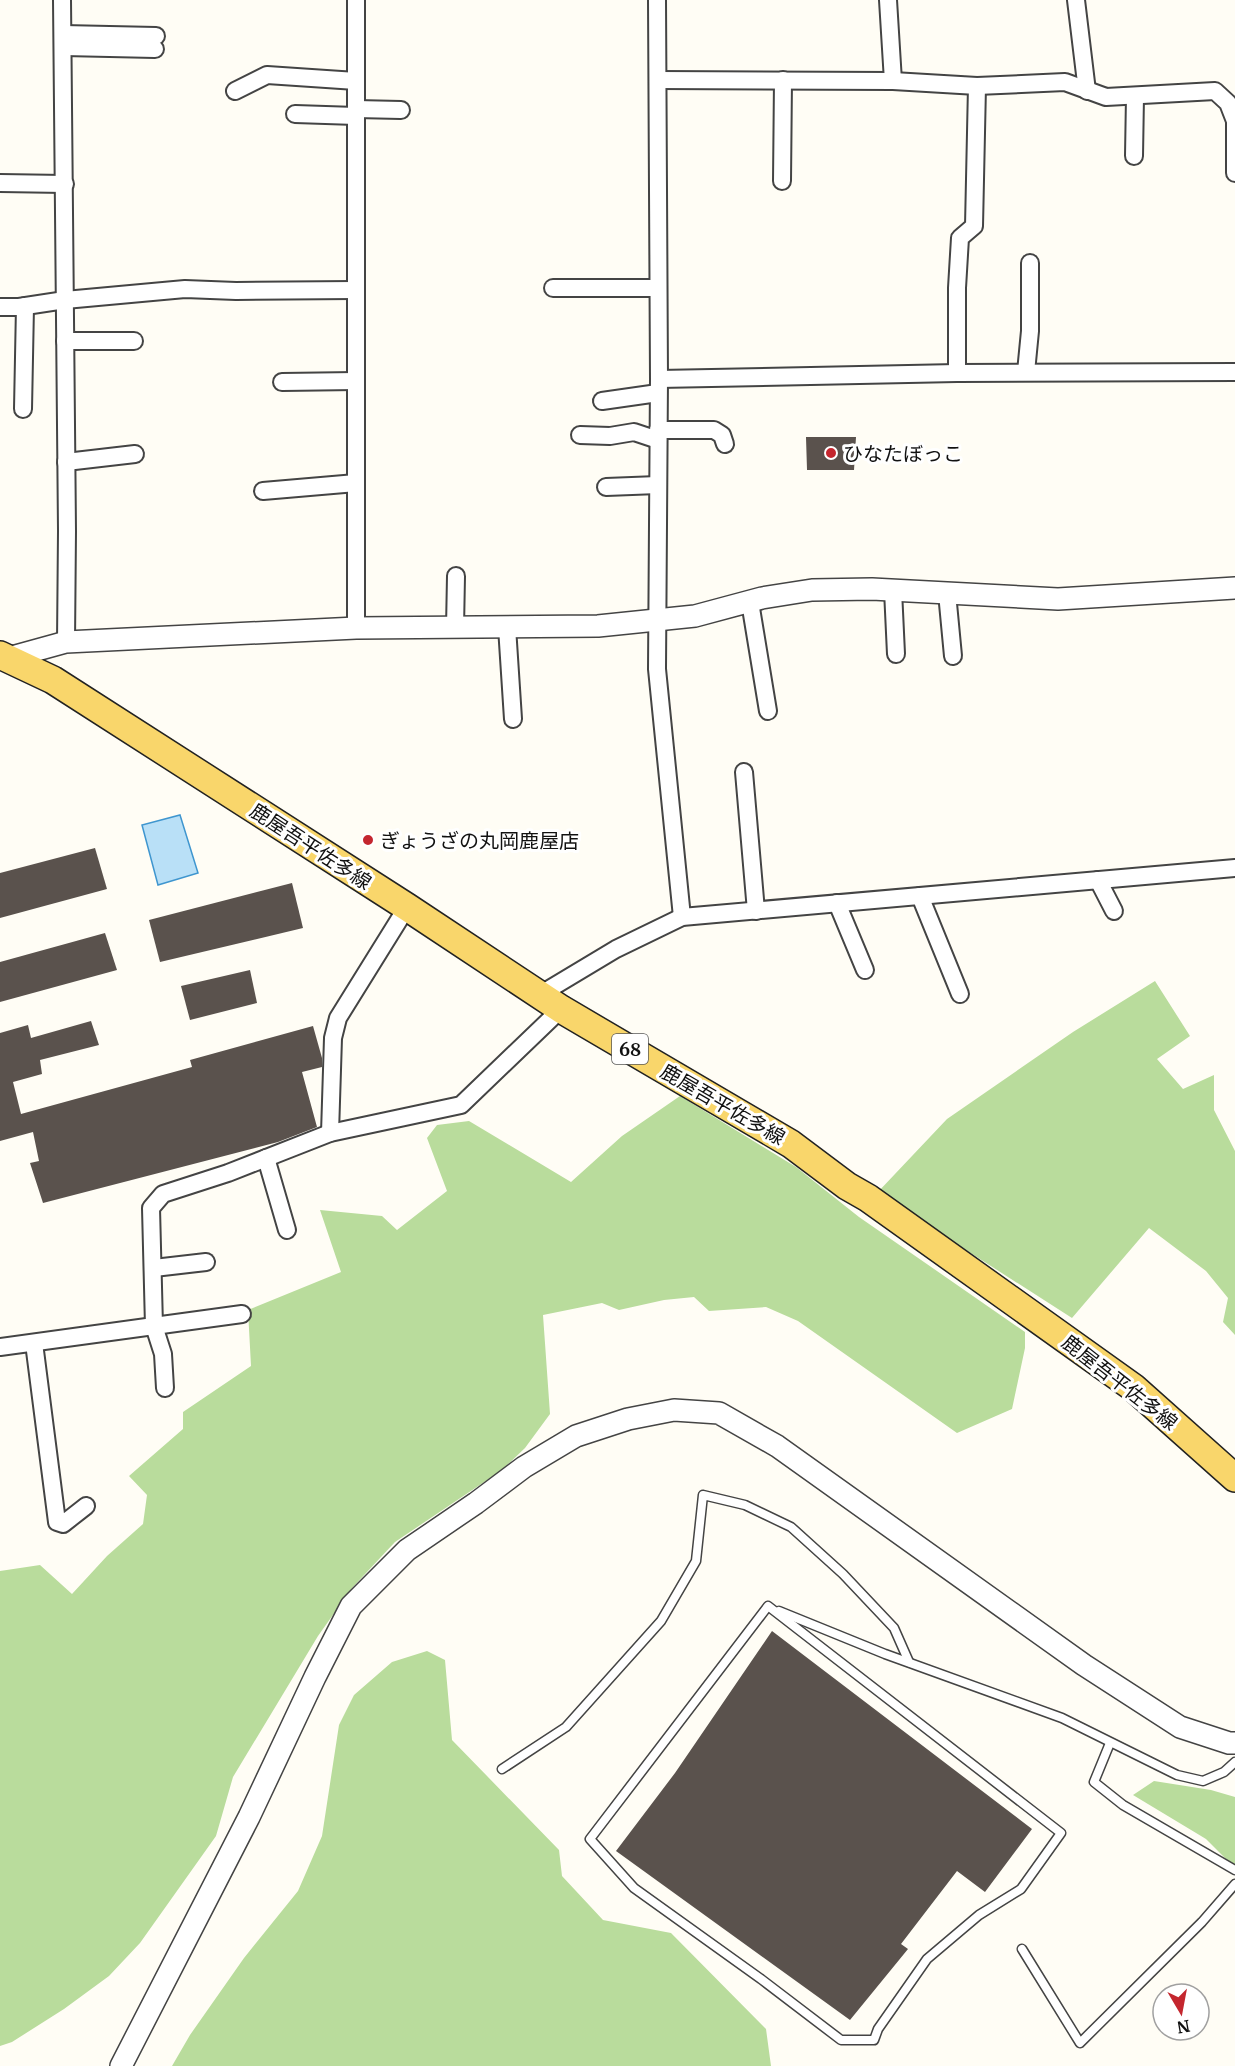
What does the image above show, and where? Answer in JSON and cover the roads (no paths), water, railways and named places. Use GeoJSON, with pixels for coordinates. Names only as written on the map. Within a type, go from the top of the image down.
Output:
{"type":"FeatureCollection","features":[{"type":"Feature","properties":{"kind":"main road","name":"鹿屋吾平佐多線"},"geometry":{"type":"LineString","coordinates":[[4,657],[52,680],[551,1001],[791,1144],[1134,1388],[1235,1478]]}},
{"type":"Feature","properties":{"kind":"street"},"geometry":{"type":"LineString","coordinates":[[62,0],[65,184],[66,642]]}},
{"type":"Feature","properties":{"kind":"street"},"geometry":{"type":"LineString","coordinates":[[356,0],[356,628]]}},
{"type":"Feature","properties":{"kind":"street"},"geometry":{"type":"LineString","coordinates":[[657,0],[659,386],[657,669],[682,917]]}},
{"type":"Feature","properties":{"kind":"street"},"geometry":{"type":"LineString","coordinates":[[888,0],[893,81]]}},
{"type":"Feature","properties":{"kind":"street"},"geometry":{"type":"LineString","coordinates":[[1076,0],[1087,91]]}},
{"type":"Feature","properties":{"kind":"street"},"geometry":{"type":"LineString","coordinates":[[63,41],[156,43]]}},
{"type":"Feature","properties":{"kind":"street"},"geometry":{"type":"LineString","coordinates":[[235,91],[267,75],[356,81]]}},
{"type":"Feature","properties":{"kind":"street"},"geometry":{"type":"LineString","coordinates":[[658,80],[893,81],[977,86],[1065,82],[1106,97],[1215,92],[1228,103],[1235,122],[1235,173]]}},
{"type":"Feature","properties":{"kind":"street"},"geometry":{"type":"LineString","coordinates":[[782,181],[783,80]]}},
{"type":"Feature","properties":{"kind":"street"},"geometry":{"type":"LineString","coordinates":[[957,373],[957,288],[960,238],[974,226],[977,86]]}},
{"type":"Feature","properties":{"kind":"street"},"geometry":{"type":"LineString","coordinates":[[1134,156],[1135,96]]}},
{"type":"Feature","properties":{"kind":"street"},"geometry":{"type":"LineString","coordinates":[[295,114],[401,110]]}},
{"type":"Feature","properties":{"kind":"street"},"geometry":{"type":"LineString","coordinates":[[0,183],[65,184]]}},
{"type":"Feature","properties":{"kind":"street"},"geometry":{"type":"LineString","coordinates":[[1026,372],[1030,331],[1030,263]]}},
{"type":"Feature","properties":{"kind":"street"},"geometry":{"type":"LineString","coordinates":[[553,288],[658,288]]}},
{"type":"Feature","properties":{"kind":"street"},"geometry":{"type":"LineString","coordinates":[[0,307],[185,289],[356,290]]}},
{"type":"Feature","properties":{"kind":"street"},"geometry":{"type":"LineString","coordinates":[[23,409],[25,306]]}},
{"type":"Feature","properties":{"kind":"street"},"geometry":{"type":"LineString","coordinates":[[65,341],[134,341]]}},
{"type":"Feature","properties":{"kind":"street"},"geometry":{"type":"LineString","coordinates":[[602,401],[659,386],[957,373],[1235,372]]}},
{"type":"Feature","properties":{"kind":"street"},"geometry":{"type":"LineString","coordinates":[[282,382],[356,381]]}},
{"type":"Feature","properties":{"kind":"street"},"geometry":{"type":"LineString","coordinates":[[580,435],[610,436],[634,432],[658,435],[714,430],[722,435],[725,444]]}},
{"type":"Feature","properties":{"kind":"street"},"geometry":{"type":"LineString","coordinates":[[66,462],[135,454]]}},
{"type":"Feature","properties":{"kind":"street"},"geometry":{"type":"LineString","coordinates":[[263,491],[356,483]]}},
{"type":"Feature","properties":{"kind":"street"},"geometry":{"type":"LineString","coordinates":[[606,487],[658,485]]}},
{"type":"Feature","properties":{"kind":"street"},"geometry":{"type":"LineString","coordinates":[[455,627],[456,576]]}},
{"type":"Feature","properties":{"kind":"street"},"geometry":{"type":"LineString","coordinates":[[4,657],[66,642],[356,628],[598,626],[695,616],[812,590],[893,590],[1058,599],[1235,588]]}},
{"type":"Feature","properties":{"kind":"street"},"geometry":{"type":"LineString","coordinates":[[893,590],[896,654]]}},
{"type":"Feature","properties":{"kind":"street"},"geometry":{"type":"LineString","coordinates":[[947,593],[953,656]]}},
{"type":"Feature","properties":{"kind":"street"},"geometry":{"type":"LineString","coordinates":[[750,602],[768,711]]}},
{"type":"Feature","properties":{"kind":"street"},"geometry":{"type":"LineString","coordinates":[[507,627],[513,719]]}},
{"type":"Feature","properties":{"kind":"street"},"geometry":{"type":"LineString","coordinates":[[744,772],[756,911]]}},
{"type":"Feature","properties":{"kind":"street"},"geometry":{"type":"LineString","coordinates":[[165,1388],[163,1354],[154,1326],[151,1208],[163,1194],[228,1173],[330,1133],[461,1105],[551,1001],[616,950],[682,917],[1235,868]]}},
{"type":"Feature","properties":{"kind":"street"},"geometry":{"type":"LineString","coordinates":[[1098,880],[1114,911]]}},
{"type":"Feature","properties":{"kind":"street"},"geometry":{"type":"LineString","coordinates":[[920,896],[960,994]]}},
{"type":"Feature","properties":{"kind":"street"},"geometry":{"type":"LineString","coordinates":[[837,903],[865,970]]}},
{"type":"Feature","properties":{"kind":"street"},"geometry":{"type":"LineString","coordinates":[[330,1133],[333,1038],[338,1018],[407,907]]}},
{"type":"Feature","properties":{"kind":"street"},"geometry":{"type":"LineString","coordinates":[[266,1158],[287,1230]]}},
{"type":"Feature","properties":{"kind":"street"},"geometry":{"type":"LineString","coordinates":[[154,1268],[206,1262]]}},
{"type":"Feature","properties":{"kind":"street"},"geometry":{"type":"LineString","coordinates":[[0,1347],[242,1314]]}},
{"type":"Feature","properties":{"kind":"street"},"geometry":{"type":"LineString","coordinates":[[34,1342],[57,1522],[63,1524],[86,1506]]}},
{"type":"Feature","properties":{"kind":"street"},"geometry":{"type":"LineString","coordinates":[[121,2066],[249,1817],[351,1606],[407,1550],[525,1467],[576,1436],[628,1419],[674,1410],[719,1413],[777,1446],[1084,1665],[1180,1726],[1235,1743]]}},
{"type":"Feature","properties":{"kind":"lane"},"geometry":{"type":"LineString","coordinates":[[502,1769],[566,1727],[661,1621],[696,1562],[703,1495],[745,1505],[791,1527],[843,1574],[894,1628],[909,1662]]}},
{"type":"Feature","properties":{"kind":"lane"},"geometry":{"type":"LineString","coordinates":[[768,1606],[1061,1833],[1021,1889],[979,1915],[927,1959],[878,2030],[874,2040],[841,2040],[761,1979],[634,1888],[590,1839],[768,1606]]}},
{"type":"Feature","properties":{"kind":"lane"},"geometry":{"type":"LineString","coordinates":[[768,1606],[909,1662],[1062,1718],[1176,1775],[1203,1781],[1224,1772],[1235,1762]]}},
{"type":"Feature","properties":{"kind":"lane"},"geometry":{"type":"LineString","coordinates":[[1110,1743],[1094,1782],[1123,1805],[1235,1870]]}},
{"type":"Feature","properties":{"kind":"lane"},"geometry":{"type":"LineString","coordinates":[[1022,1949],[1080,2043],[1202,1922],[1235,1884]]}},
{"type":"Feature","properties":{"kind":"water"},"geometry":{"type":"Polygon","coordinates":[[[180,815],[198,873],[158,885],[142,825],[180,815]]]}},
{"type":"Feature","properties":{"kind":"place","name":"ひなたぼっこ"},"geometry":{"type":"Point","coordinates":[831,453]}},
{"type":"Feature","properties":{"kind":"place","name":"ぎょうざの丸岡鹿屋店"},"geometry":{"type":"Point","coordinates":[368,840]}}]}
